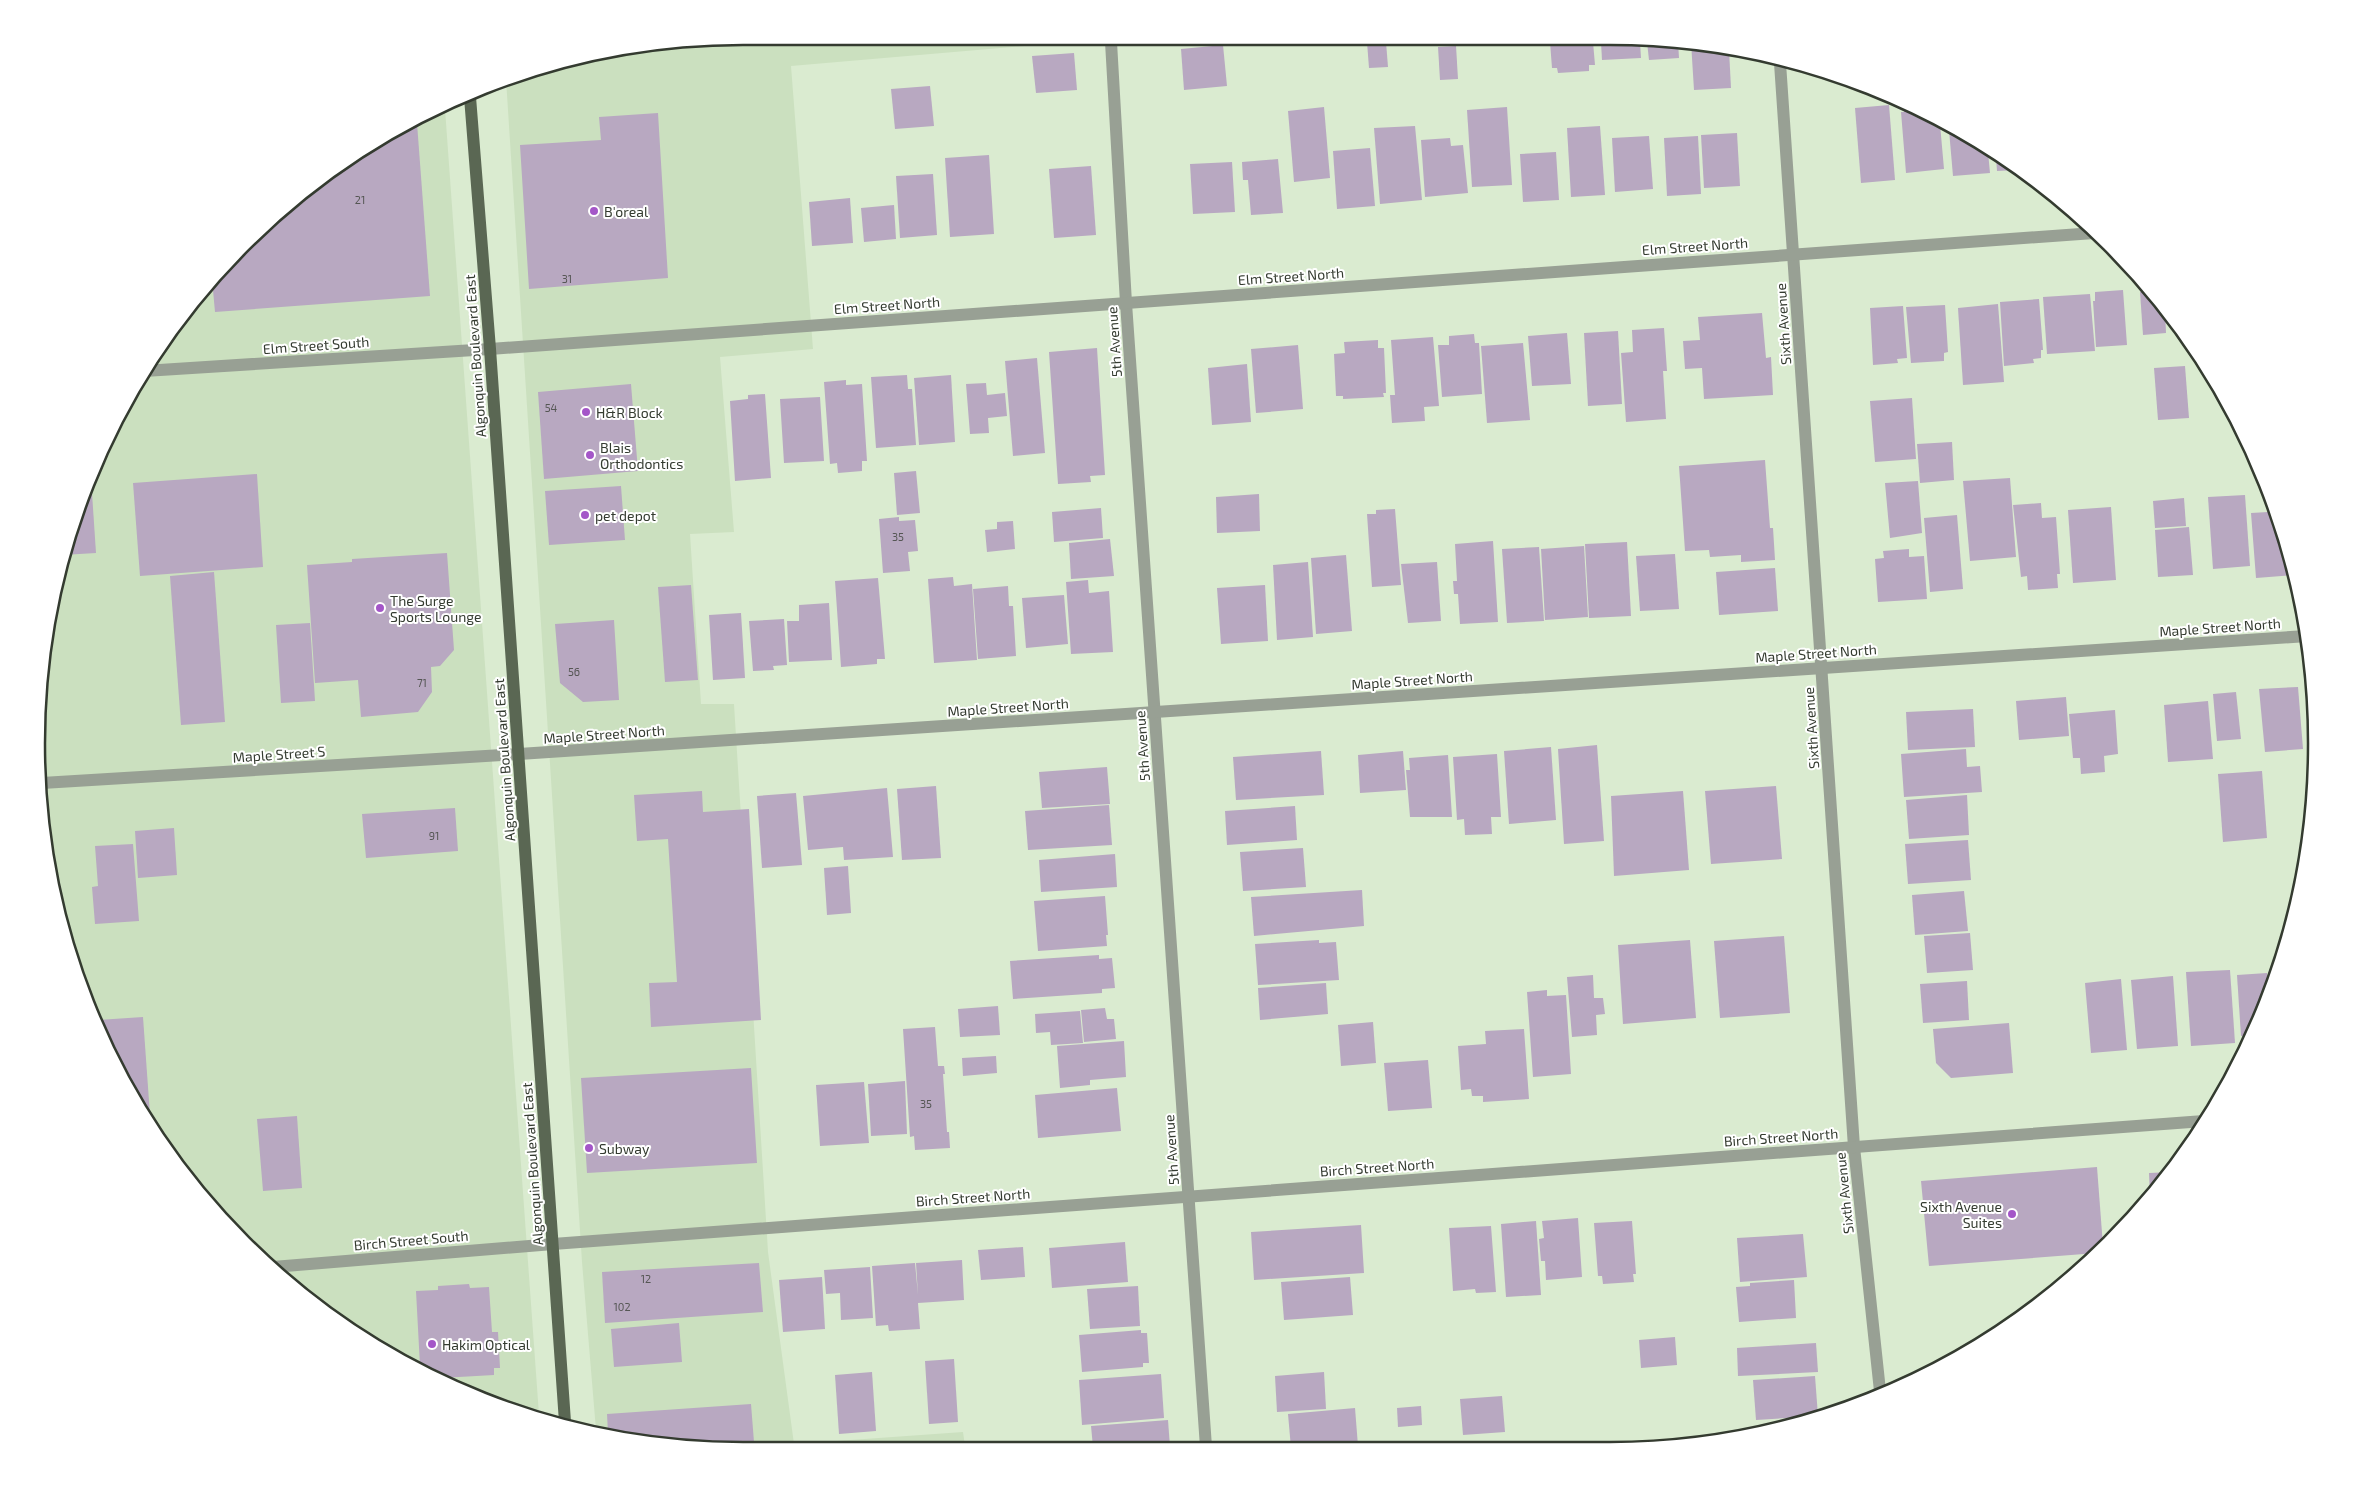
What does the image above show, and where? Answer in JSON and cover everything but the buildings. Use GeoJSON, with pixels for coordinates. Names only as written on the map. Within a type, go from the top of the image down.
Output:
{"type":"FeatureCollection","features":[{"type":"Feature","properties":{"kind":"main road","name":"Algonquin Boulevard East"},"geometry":{"type":"LineString","coordinates":[[470,101],[490,349],[565,1418]]}},
{"type":"Feature","properties":{"kind":"street","name":"5th Avenue"},"geometry":{"type":"LineString","coordinates":[[1111,45],[1126,303],[1206,1442]]}},
{"type":"Feature","properties":{"kind":"street","name":"Sixth Avenue"},"geometry":{"type":"LineString","coordinates":[[1780,67],[1854,1147],[1880,1388]]}},
{"type":"Feature","properties":{"kind":"street","name":"Elm Street North"},"geometry":{"type":"LineString","coordinates":[[490,349],[2086,234]]}},
{"type":"Feature","properties":{"kind":"street","name":"Elm Street South"},"geometry":{"type":"LineString","coordinates":[[154,370],[490,349]]}},
{"type":"Feature","properties":{"kind":"street","name":"Maple Street North"},"geometry":{"type":"LineString","coordinates":[[518,754],[2300,636]]}},
{"type":"Feature","properties":{"kind":"street","name":"Maple Street S"},"geometry":{"type":"LineString","coordinates":[[46,784],[518,754]]}},
{"type":"Feature","properties":{"kind":"street","name":"Birch Street North"},"geometry":{"type":"LineString","coordinates":[[553,1244],[2196,1122]]}},
{"type":"Feature","properties":{"kind":"street","name":"Birch Street South"},"geometry":{"type":"LineString","coordinates":[[280,1266],[553,1244]]}},
{"type":"Feature","properties":{"kind":"shaded area"},"geometry":{"type":"Polygon","coordinates":[[[1036,45],[791,66],[813,349],[720,357],[734,532],[690,534],[701,704],[734,704],[768,1252],[794,1442],[698,1441],[652,1436],[596,1426],[582,1262],[506,87],[607,58],[698,46],[1036,45]]]}},
{"type":"Feature","properties":{"kind":"shaded area"},"geometry":{"type":"Polygon","coordinates":[[[445,112],[539,1411],[476,1389],[435,1370],[355,1324],[318,1298],[283,1269],[218,1204],[189,1169],[139,1093],[98,1011],[82,968],[58,880],[46,789],[46,698],[58,607],[82,519],[98,476],[139,394],[189,318],[218,283],[283,218],[318,189],[355,163],[394,139],[445,112]]]}},
{"type":"Feature","properties":{"kind":"shaded area"},"geometry":{"type":"Polygon","coordinates":[[[963,1432],[964,1442],[822,1442],[963,1432]]]}},
{"type":"Feature","properties":{"kind":"place","name":"B'oreal"},"geometry":{"type":"Point","coordinates":[594,211]}},
{"type":"Feature","properties":{"kind":"place","name":"H&R Block"},"geometry":{"type":"Point","coordinates":[586,412]}},
{"type":"Feature","properties":{"kind":"place","name":"Blais Orthodontics"},"geometry":{"type":"Point","coordinates":[590,455]}},
{"type":"Feature","properties":{"kind":"place","name":"pet depot"},"geometry":{"type":"Point","coordinates":[585,515]}},
{"type":"Feature","properties":{"kind":"place","name":"The Surge Sports Lounge"},"geometry":{"type":"Point","coordinates":[380,608]}},
{"type":"Feature","properties":{"kind":"place","name":"Subway"},"geometry":{"type":"Point","coordinates":[589,1148]}},
{"type":"Feature","properties":{"kind":"place","name":"Sixth Avenue Suites"},"geometry":{"type":"Point","coordinates":[2012,1214]}},
{"type":"Feature","properties":{"kind":"place","name":"Hakim Optical"},"geometry":{"type":"Point","coordinates":[432,1344]}}]}
